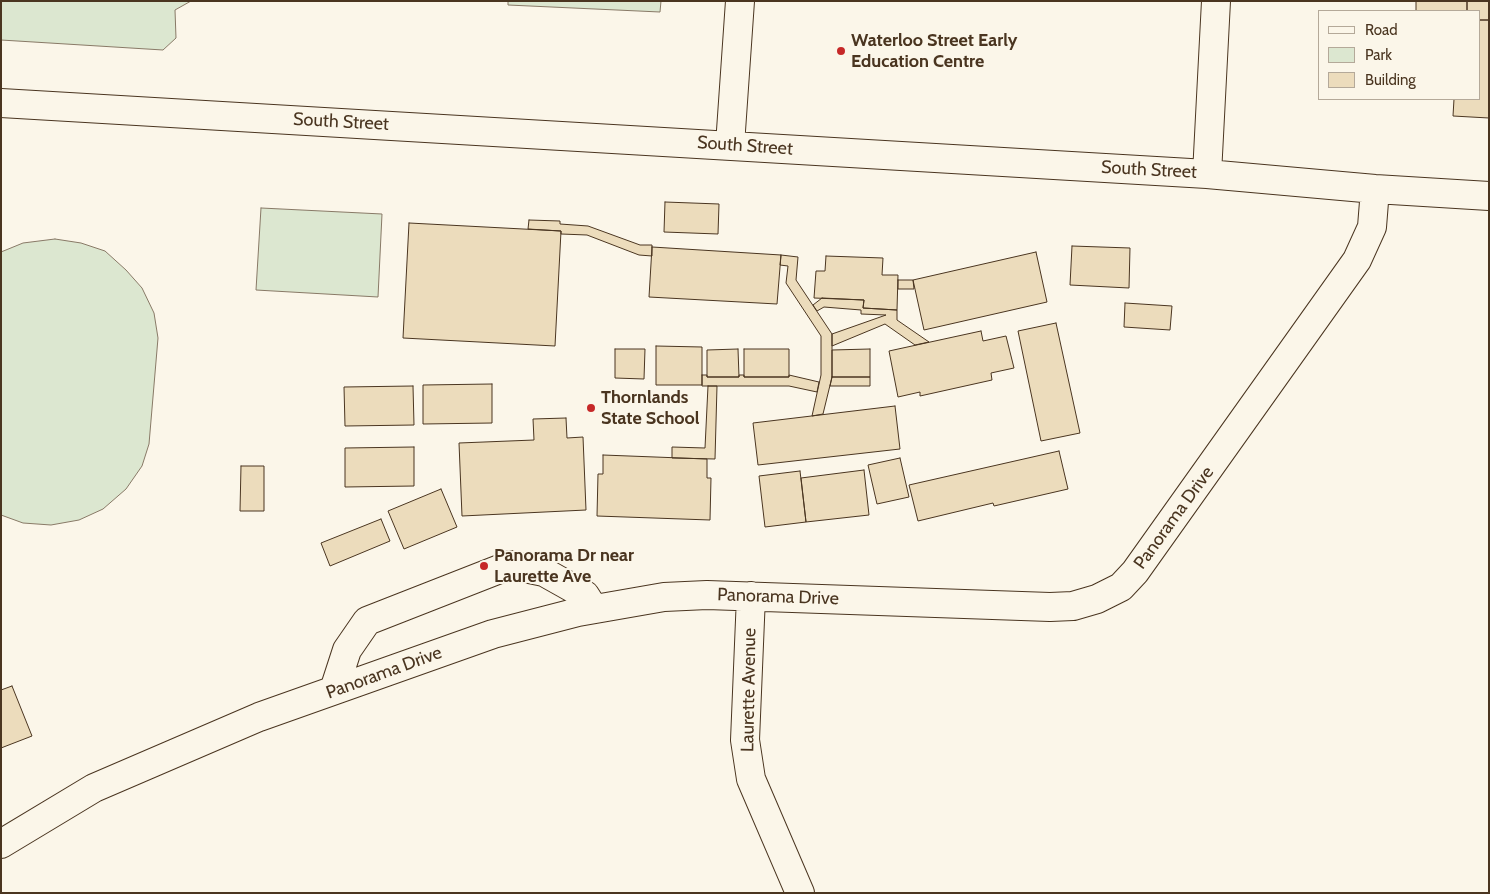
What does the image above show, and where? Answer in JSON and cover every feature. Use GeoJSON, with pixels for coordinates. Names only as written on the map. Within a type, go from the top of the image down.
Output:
{"type":"FeatureCollection","features":[{"type":"Feature","properties":{"kind":"street"},"geometry":{"type":"LineString","coordinates":[[730,145],[740,1]]}},
{"type":"Feature","properties":{"kind":"street"},"geometry":{"type":"LineString","coordinates":[[1207,174],[1216,1]]}},
{"type":"Feature","properties":{"kind":"street","name":"South Street"},"geometry":{"type":"LineString","coordinates":[[1,102],[1207,174],[1375,189],[1489,196]]}},
{"type":"Feature","properties":{"kind":"street","name":"Panorama Drive"},"geometry":{"type":"LineString","coordinates":[[1,844],[94,788],[259,717],[493,634],[578,612],[664,597],[706,595],[1050,607],[1073,606],[1097,599],[1121,587],[1135,572],[1358,260],[1372,227],[1375,189]]}},
{"type":"Feature","properties":{"kind":"street"},"geometry":{"type":"LineString","coordinates":[[334,690],[347,650],[368,621],[510,565],[544,572],[585,595],[594,609]]}},
{"type":"Feature","properties":{"kind":"street","name":"Laurette Avenue"},"geometry":{"type":"LineString","coordinates":[[751,596],[744,740],[751,779],[800,893]]}},
{"type":"Feature","properties":{"kind":"green space"},"geometry":{"type":"Polygon","coordinates":[[[1,1],[191,1],[175,10],[176,38],[163,50],[1,40],[1,1]]]}},
{"type":"Feature","properties":{"kind":"green space"},"geometry":{"type":"Polygon","coordinates":[[[508,1],[661,1],[660,12],[508,5],[508,1]]]}},
{"type":"Feature","properties":{"kind":"green space"},"geometry":{"type":"Polygon","coordinates":[[[261,208],[382,214],[378,297],[256,290],[261,208]]]}},
{"type":"Feature","properties":{"kind":"green space"},"geometry":{"type":"Polygon","coordinates":[[[55,239],[81,243],[105,251],[126,270],[142,288],[154,313],[158,338],[149,444],[142,466],[126,489],[103,509],[79,520],[51,525],[23,523],[1,515],[1,252],[23,243],[55,239]]]}},
{"type":"Feature","properties":{"kind":"building"},"geometry":{"type":"Polygon","coordinates":[[[1416,1],[1467,1],[1467,10],[1416,10],[1416,1]]]}},
{"type":"Feature","properties":{"kind":"building"},"geometry":{"type":"Polygon","coordinates":[[[1467,1],[1489,1],[1489,20],[1480,20],[1480,10],[1467,10],[1467,1]]]}},
{"type":"Feature","properties":{"kind":"building"},"geometry":{"type":"Polygon","coordinates":[[[1480,20],[1489,20],[1489,118],[1453,116],[1454,100],[1480,100],[1480,20]]]}},
{"type":"Feature","properties":{"kind":"building"},"geometry":{"type":"Polygon","coordinates":[[[665,202],[719,204],[718,234],[664,232],[665,202]]]}},
{"type":"Feature","properties":{"kind":"building"},"geometry":{"type":"Polygon","coordinates":[[[529,220],[560,221],[560,224],[588,226],[640,245],[652,245],[652,256],[639,255],[587,235],[561,234],[561,231],[528,229],[529,220]]]}},
{"type":"Feature","properties":{"kind":"building"},"geometry":{"type":"Polygon","coordinates":[[[409,223],[561,231],[555,346],[403,338],[409,223]]]}},
{"type":"Feature","properties":{"kind":"building"},"geometry":{"type":"Polygon","coordinates":[[[1072,246],[1130,248],[1129,288],[1070,285],[1072,246]]]}},
{"type":"Feature","properties":{"kind":"building"},"geometry":{"type":"Polygon","coordinates":[[[652,247],[781,255],[777,304],[649,297],[652,247]]]}},
{"type":"Feature","properties":{"kind":"building"},"geometry":{"type":"Polygon","coordinates":[[[1036,252],[1047,302],[924,330],[913,280],[1036,252]]]}},
{"type":"Feature","properties":{"kind":"building"},"geometry":{"type":"Polygon","coordinates":[[[781,255],[798,257],[796,280],[832,334],[832,377],[823,414],[812,416],[821,375],[821,336],[786,283],[788,266],[780,265],[781,255]]]}},
{"type":"Feature","properties":{"kind":"building"},"geometry":{"type":"Polygon","coordinates":[[[826,256],[883,258],[882,275],[898,275],[897,310],[863,308],[864,300],[814,298],[816,271],[825,271],[826,256]]]}},
{"type":"Feature","properties":{"kind":"building"},"geometry":{"type":"Polygon","coordinates":[[[898,280],[913,280],[914,289],[898,289],[898,280]]]}},
{"type":"Feature","properties":{"kind":"building"},"geometry":{"type":"Polygon","coordinates":[[[822,298],[864,300],[863,308],[897,310],[897,320],[929,342],[915,345],[885,324],[832,346],[832,334],[886,315],[861,314],[861,310],[824,307],[817,311],[813,305],[822,298]]]}},
{"type":"Feature","properties":{"kind":"building"},"geometry":{"type":"Polygon","coordinates":[[[1125,303],[1172,306],[1170,330],[1124,327],[1125,303]]]}},
{"type":"Feature","properties":{"kind":"building"},"geometry":{"type":"Polygon","coordinates":[[[1056,323],[1080,433],[1041,441],[1018,331],[1056,323]]]}},
{"type":"Feature","properties":{"kind":"building"},"geometry":{"type":"Polygon","coordinates":[[[981,331],[983,341],[1006,336],[1014,368],[991,373],[992,380],[920,396],[920,392],[898,397],[889,351],[981,331]]]}},
{"type":"Feature","properties":{"kind":"building"},"geometry":{"type":"Polygon","coordinates":[[[656,346],[702,347],[702,385],[656,385],[656,346]]]}},
{"type":"Feature","properties":{"kind":"building"},"geometry":{"type":"Polygon","coordinates":[[[615,349],[645,349],[644,379],[615,378],[615,349]]]}},
{"type":"Feature","properties":{"kind":"building"},"geometry":{"type":"Polygon","coordinates":[[[738,349],[739,377],[707,377],[707,350],[738,349]]]}},
{"type":"Feature","properties":{"kind":"building"},"geometry":{"type":"Polygon","coordinates":[[[744,349],[789,349],[789,377],[744,377],[744,349]]]}},
{"type":"Feature","properties":{"kind":"building"},"geometry":{"type":"Polygon","coordinates":[[[870,349],[870,377],[832,377],[832,350],[870,349]]]}},
{"type":"Feature","properties":{"kind":"building"},"geometry":{"type":"Polygon","coordinates":[[[702,375],[707,375],[707,377],[739,377],[739,375],[744,375],[744,377],[789,377],[789,375],[819,382],[817,392],[789,386],[702,386],[702,375]]]}},
{"type":"Feature","properties":{"kind":"building"},"geometry":{"type":"Polygon","coordinates":[[[832,377],[870,377],[870,386],[830,386],[832,377]]]}},
{"type":"Feature","properties":{"kind":"building"},"geometry":{"type":"Polygon","coordinates":[[[492,384],[492,423],[423,424],[423,385],[492,384]]]}},
{"type":"Feature","properties":{"kind":"building"},"geometry":{"type":"Polygon","coordinates":[[[413,386],[414,425],[345,426],[344,387],[413,386]]]}},
{"type":"Feature","properties":{"kind":"building"},"geometry":{"type":"Polygon","coordinates":[[[708,386],[717,386],[715,459],[672,458],[672,447],[705,448],[708,386]]]}},
{"type":"Feature","properties":{"kind":"building"},"geometry":{"type":"Polygon","coordinates":[[[895,406],[900,449],[758,465],[753,423],[895,406]]]}},
{"type":"Feature","properties":{"kind":"building"},"geometry":{"type":"Polygon","coordinates":[[[566,418],[567,438],[583,437],[586,510],[462,516],[459,443],[534,440],[533,419],[566,418]]]}},
{"type":"Feature","properties":{"kind":"building"},"geometry":{"type":"Polygon","coordinates":[[[414,447],[414,486],[345,487],[345,448],[414,447]]]}},
{"type":"Feature","properties":{"kind":"building"},"geometry":{"type":"Polygon","coordinates":[[[1059,451],[1068,489],[994,506],[993,503],[918,521],[909,485],[1059,451]]]}},
{"type":"Feature","properties":{"kind":"building"},"geometry":{"type":"Polygon","coordinates":[[[603,455],[707,459],[707,478],[711,478],[710,520],[597,516],[598,474],[603,474],[603,455]]]}},
{"type":"Feature","properties":{"kind":"building"},"geometry":{"type":"Polygon","coordinates":[[[900,458],[909,497],[877,504],[868,465],[900,458]]]}},
{"type":"Feature","properties":{"kind":"building"},"geometry":{"type":"Polygon","coordinates":[[[241,466],[264,466],[264,511],[240,511],[241,466]]]}},
{"type":"Feature","properties":{"kind":"building"},"geometry":{"type":"Polygon","coordinates":[[[864,470],[869,515],[806,522],[801,478],[864,470]]]}},
{"type":"Feature","properties":{"kind":"building"},"geometry":{"type":"Polygon","coordinates":[[[800,471],[806,522],[765,527],[759,476],[800,471]]]}},
{"type":"Feature","properties":{"kind":"building"},"geometry":{"type":"Polygon","coordinates":[[[441,489],[457,527],[404,549],[388,511],[441,489]]]}},
{"type":"Feature","properties":{"kind":"building"},"geometry":{"type":"Polygon","coordinates":[[[381,519],[390,541],[330,566],[321,543],[381,519]]]}},
{"type":"Feature","properties":{"kind":"building"},"geometry":{"type":"Polygon","coordinates":[[[12,686],[32,736],[1,748],[1,690],[12,686]]]}},
{"type":"Feature","properties":{"kind":"place","name":"Waterloo Street Early Education Centre"},"geometry":{"type":"Point","coordinates":[841,51]}},
{"type":"Feature","properties":{"kind":"place","name":"Thornlands State School"},"geometry":{"type":"Point","coordinates":[591,408]}},
{"type":"Feature","properties":{"kind":"place","name":"Panorama Dr near Laurette Ave"},"geometry":{"type":"Point","coordinates":[484,566]}}]}
